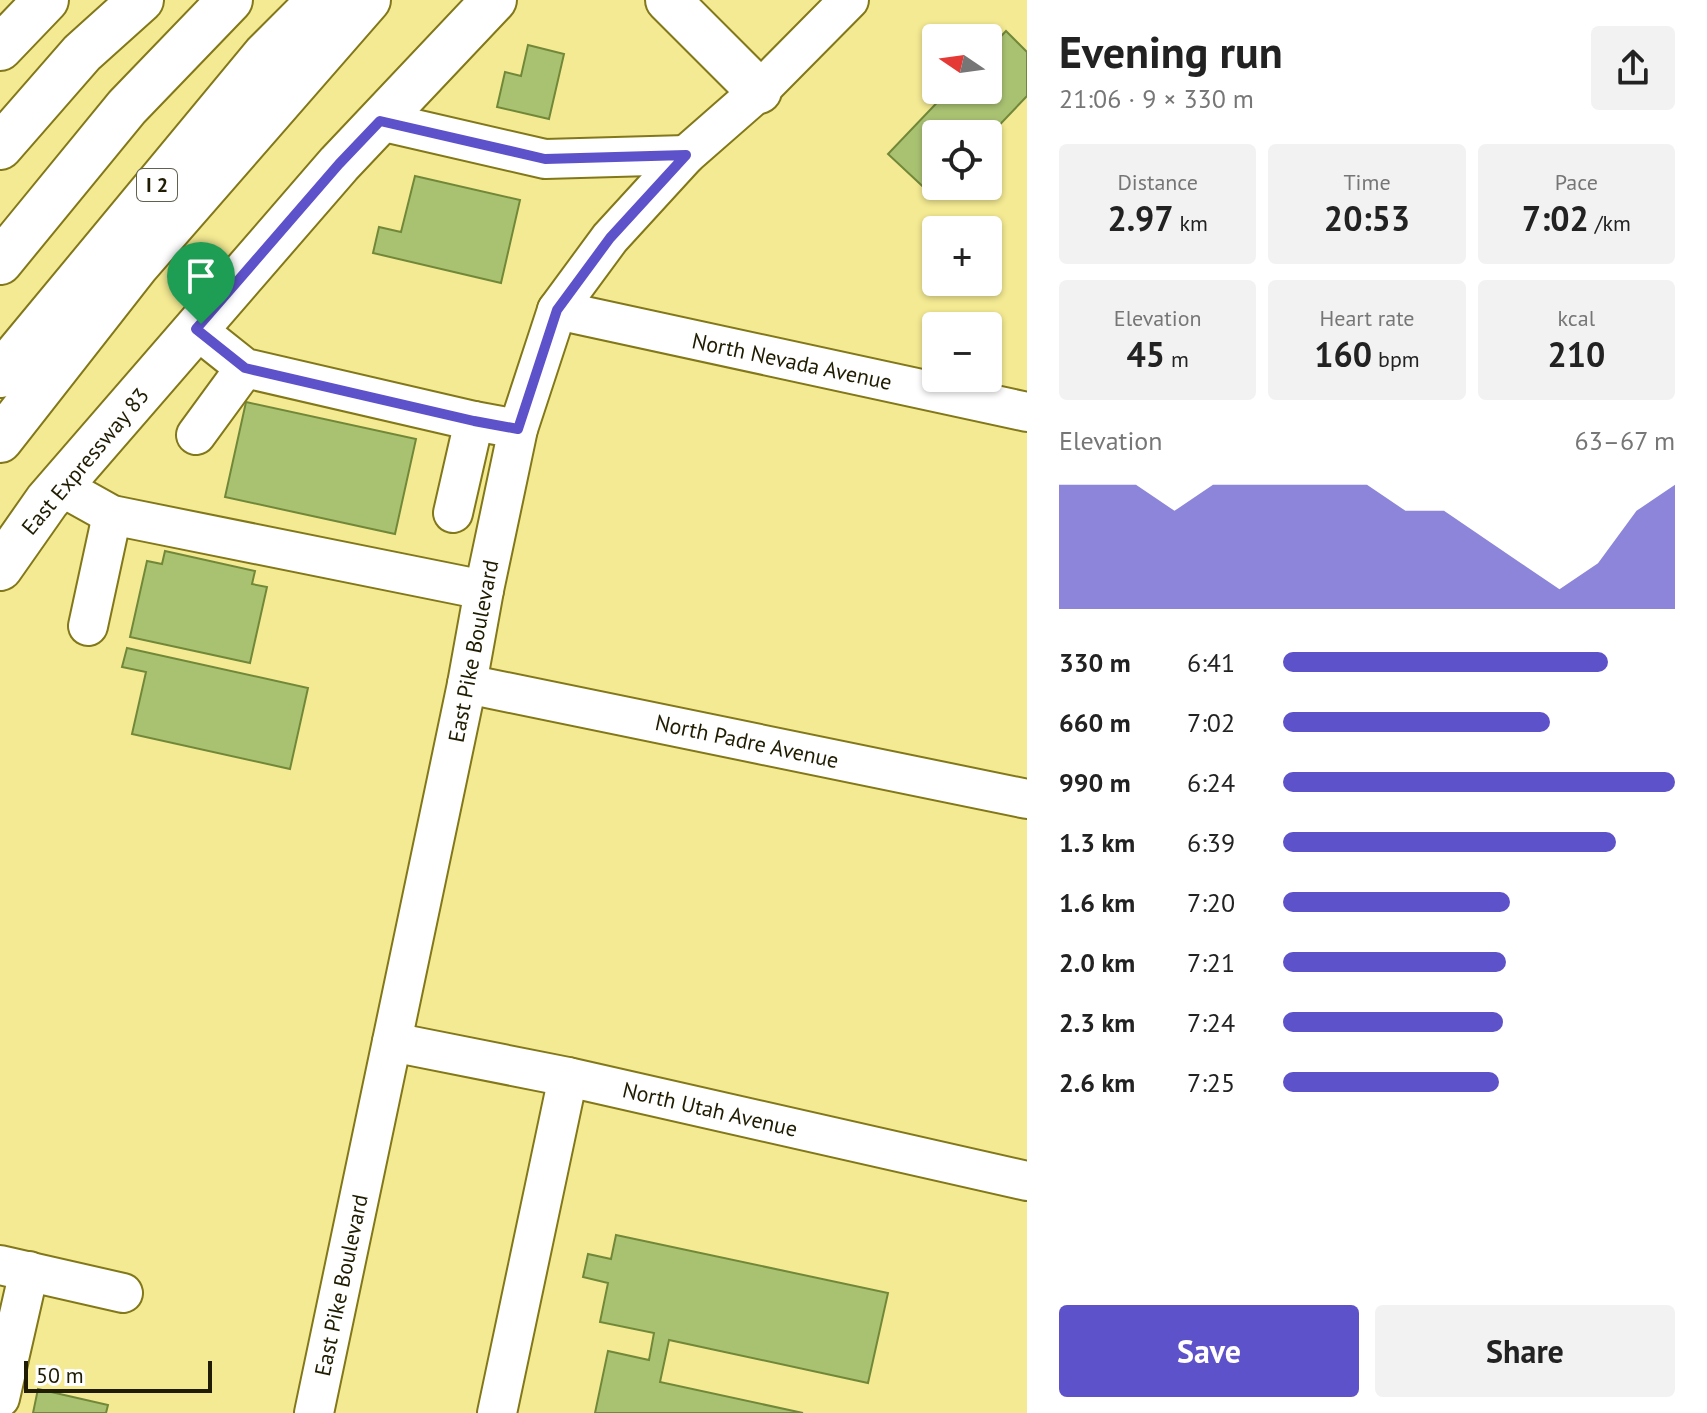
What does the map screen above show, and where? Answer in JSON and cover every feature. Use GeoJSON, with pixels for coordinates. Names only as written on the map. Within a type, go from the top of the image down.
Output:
{"type":"FeatureCollection","features":[{"type":"Feature","properties":{"kind":"main road"},"geometry":{"type":"LineString","coordinates":[[0,48],[46,0]]}},
{"type":"Feature","properties":{"kind":"main road"},"geometry":{"type":"LineString","coordinates":[[0,147],[82,53],[141,0]]}},
{"type":"Feature","properties":{"kind":"main road"},"geometry":{"type":"LineString","coordinates":[[0,262],[127,107],[230,0]]}},
{"type":"Feature","properties":{"kind":"main road","name":"I 2"},"geometry":{"type":"LineString","coordinates":[[0,375],[265,55],[320,0]]}},
{"type":"Feature","properties":{"kind":"main road"},"geometry":{"type":"LineString","coordinates":[[0,440],[137,265],[368,0]]}},
{"type":"Feature","properties":{"kind":"main road","name":"East Expressway 83"},"geometry":{"type":"LineString","coordinates":[[0,568],[47,501],[339,164],[494,0]]}},
{"type":"Feature","properties":{"kind":"main road"},"geometry":{"type":"LineString","coordinates":[[668,0],[759,91]]}},
{"type":"Feature","properties":{"kind":"street","name":"East Pike Boulevard"},"geometry":{"type":"LineString","coordinates":[[314,1413],[518,429],[557,310],[610,238],[686,155],[759,91],[849,0]]}},
{"type":"Feature","properties":{"kind":"street"},"geometry":{"type":"LineString","coordinates":[[380,121],[545,159],[686,155]]}},
{"type":"Feature","properties":{"kind":"street","name":"North Nevada Avenue"},"geometry":{"type":"LineString","coordinates":[[557,310],[1027,412]]}},
{"type":"Feature","properties":{"kind":"street"},"geometry":{"type":"LineString","coordinates":[[196,329],[245,368],[518,429]]}},
{"type":"Feature","properties":{"kind":"street"},"geometry":{"type":"LineString","coordinates":[[196,435],[245,368]]}},
{"type":"Feature","properties":{"kind":"street"},"geometry":{"type":"LineString","coordinates":[[453,513],[474,421]]}},
{"type":"Feature","properties":{"kind":"street"},"geometry":{"type":"LineString","coordinates":[[60,486],[112,515],[484,590]]}},
{"type":"Feature","properties":{"kind":"street"},"geometry":{"type":"LineString","coordinates":[[88,626],[112,515]]}},
{"type":"Feature","properties":{"kind":"street","name":"North Padre Avenue"},"geometry":{"type":"LineString","coordinates":[[467,684],[1027,799]]}},
{"type":"Feature","properties":{"kind":"street","name":"North Utah Avenue"},"geometry":{"type":"LineString","coordinates":[[392,1042],[568,1077],[1027,1181]]}},
{"type":"Feature","properties":{"kind":"street"},"geometry":{"type":"LineString","coordinates":[[497,1413],[568,1077]]}},
{"type":"Feature","properties":{"kind":"street"},"geometry":{"type":"LineString","coordinates":[[0,1398],[14,1268],[123,1293]]}},
{"type":"Feature","properties":{"kind":"building"},"geometry":{"type":"Polygon","coordinates":[[[1006,31],[1027,52],[1027,96],[1002,122],[922,120],[922,186],[888,154],[936,104],[1002,104],[1002,35],[1006,31]]]}},
{"type":"Feature","properties":{"kind":"building"},"geometry":{"type":"Polygon","coordinates":[[[528,45],[564,54],[549,119],[497,107],[505,72],[521,76],[528,45]]]}},
{"type":"Feature","properties":{"kind":"building"},"geometry":{"type":"Polygon","coordinates":[[[415,176],[520,200],[501,283],[373,253],[379,227],[401,232],[415,176]]]}},
{"type":"Feature","properties":{"kind":"building"},"geometry":{"type":"Polygon","coordinates":[[[246,402],[416,439],[395,534],[225,497],[246,402]]]}},
{"type":"Feature","properties":{"kind":"building"},"geometry":{"type":"Polygon","coordinates":[[[165,551],[255,571],[252,584],[267,587],[250,663],[130,637],[147,561],[162,564],[165,551]]]}},
{"type":"Feature","properties":{"kind":"building"},"geometry":{"type":"Polygon","coordinates":[[[127,648],[308,688],[290,769],[132,734],[146,672],[122,667],[127,648]]]}},
{"type":"Feature","properties":{"kind":"building"},"geometry":{"type":"Polygon","coordinates":[[[616,1235],[888,1293],[868,1383],[669,1340],[660,1382],[803,1413],[595,1413],[608,1351],[649,1360],[654,1333],[600,1322],[608,1283],[583,1277],[588,1254],[611,1259],[616,1235]]]}},
{"type":"Feature","properties":{"kind":"building"},"geometry":{"type":"Polygon","coordinates":[[[38,1389],[108,1405],[106,1413],[33,1413],[38,1389]]]}},
{"type":"Feature","properties":{"kind":"route"},"geometry":{"type":"LineString","coordinates":[[380,121],[545,159],[686,155],[610,238],[557,310],[518,429],[245,368],[196,329],[201,324],[380,121]]}}]}
